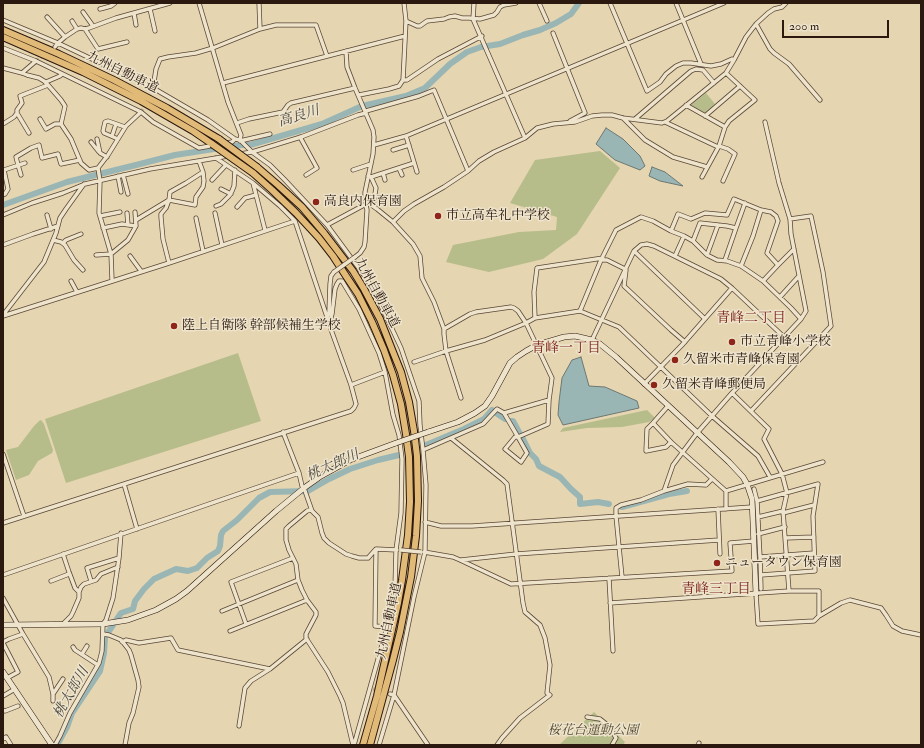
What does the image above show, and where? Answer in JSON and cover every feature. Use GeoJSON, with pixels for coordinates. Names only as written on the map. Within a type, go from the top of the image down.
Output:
{"type":"FeatureCollection","features":[{"type":"Feature","properties":{"kind":"highway","name":"九州自動車道"},"geometry":{"type":"LineString","coordinates":[[3,30],[59,54],[132,89],[219,139],[257,167],[302,207],[324,232],[353,271],[364,289],[401,372],[409,402],[417,456],[418,500],[416,536],[411,577],[400,632],[370,745]]}},
{"type":"Feature","properties":{"kind":"highway","name":"九州自動車道"},"geometry":{"type":"LineString","coordinates":[[3,37],[83,72],[163,114],[212,144],[253,173],[296,213],[318,238],[333,256],[358,294],[384,350],[401,404],[409,457],[410,502],[408,535],[398,603],[377,696],[363,745]]}},
{"type":"Feature","properties":{"kind":"street"},"geometry":{"type":"LineString","coordinates":[[103,3],[104,8]]}},
{"type":"Feature","properties":{"kind":"street"},"geometry":{"type":"LineString","coordinates":[[100,9],[111,6],[115,3]]}},
{"type":"Feature","properties":{"kind":"street"},"geometry":{"type":"LineString","coordinates":[[55,47],[64,37],[77,29],[85,29],[116,18],[170,3]]}},
{"type":"Feature","properties":{"kind":"street"},"geometry":{"type":"LineString","coordinates":[[199,3],[228,102],[241,135],[240,141]]}},
{"type":"Feature","properties":{"kind":"street"},"geometry":{"type":"LineString","coordinates":[[259,3],[260,29]]}},
{"type":"Feature","properties":{"kind":"street"},"geometry":{"type":"LineString","coordinates":[[359,96],[399,86],[403,80],[406,21],[404,3]]}},
{"type":"Feature","properties":{"kind":"street"},"geometry":{"type":"LineString","coordinates":[[474,3],[473,19],[482,36],[525,138]]}},
{"type":"Feature","properties":{"kind":"street"},"geometry":{"type":"LineString","coordinates":[[406,21],[420,26],[427,21],[455,16],[480,19],[494,15],[504,5],[516,3]]}},
{"type":"Feature","properties":{"kind":"street"},"geometry":{"type":"LineString","coordinates":[[539,3],[547,21]]}},
{"type":"Feature","properties":{"kind":"street"},"geometry":{"type":"LineString","coordinates":[[610,3],[647,91],[660,82],[666,74],[676,66],[683,63],[711,66],[721,64],[732,59],[734,60]]}},
{"type":"Feature","properties":{"kind":"street"},"geometry":{"type":"LineString","coordinates":[[676,3],[701,64]]}},
{"type":"Feature","properties":{"kind":"street"},"geometry":{"type":"LineString","coordinates":[[374,145],[406,136],[446,120],[724,3]]}},
{"type":"Feature","properties":{"kind":"street"},"geometry":{"type":"LineString","coordinates":[[393,222],[404,211],[468,171],[479,161],[494,152],[525,138],[537,128],[553,124],[575,122],[592,116],[602,115],[662,123],[665,122],[726,73],[746,37],[756,24],[768,13],[774,9],[782,7],[786,3]]}},
{"type":"Feature","properties":{"kind":"street"},"geometry":{"type":"LineString","coordinates":[[150,9],[155,31]]}},
{"type":"Feature","properties":{"kind":"street"},"geometry":{"type":"LineString","coordinates":[[83,12],[93,26]]}},
{"type":"Feature","properties":{"kind":"street"},"geometry":{"type":"LineString","coordinates":[[134,13],[136,25]]}},
{"type":"Feature","properties":{"kind":"street"},"geometry":{"type":"LineString","coordinates":[[47,17],[64,37]]}},
{"type":"Feature","properties":{"kind":"street"},"geometry":{"type":"LineString","coordinates":[[3,20],[58,43],[153,88],[208,120],[240,141],[270,165],[326,225],[374,291],[401,348],[419,401],[426,485],[423,561],[380,745]]}},
{"type":"Feature","properties":{"kind":"street"},"geometry":{"type":"LineString","coordinates":[[72,21],[77,29]]}},
{"type":"Feature","properties":{"kind":"street"},"geometry":{"type":"LineString","coordinates":[[756,24],[770,49],[789,64],[820,100]]}},
{"type":"Feature","properties":{"kind":"street"},"geometry":{"type":"LineString","coordinates":[[153,88],[156,69],[160,59],[196,53],[213,48],[260,29],[276,25],[316,25],[327,56]]}},
{"type":"Feature","properties":{"kind":"street"},"geometry":{"type":"LineString","coordinates":[[85,29],[98,49],[125,42],[124,48]]}},
{"type":"Feature","properties":{"kind":"street"},"geometry":{"type":"LineString","coordinates":[[553,33],[585,114],[567,122]]}},
{"type":"Feature","properties":{"kind":"street"},"geometry":{"type":"LineString","coordinates":[[223,83],[405,36]]}},
{"type":"Feature","properties":{"kind":"street"},"geometry":{"type":"LineString","coordinates":[[403,80],[407,80],[438,59],[482,36]]}},
{"type":"Feature","properties":{"kind":"street"},"geometry":{"type":"LineString","coordinates":[[3,48],[36,61],[141,112],[153,122],[199,148],[232,142],[235,139]]}},
{"type":"Feature","properties":{"kind":"street"},"geometry":{"type":"LineString","coordinates":[[327,317],[329,313],[331,276],[334,272],[360,253],[364,247],[367,210],[365,192],[374,145],[373,130],[347,67],[346,51]]}},
{"type":"Feature","properties":{"kind":"street"},"geometry":{"type":"LineString","coordinates":[[22,72],[36,61]]}},
{"type":"Feature","properties":{"kind":"street"},"geometry":{"type":"LineString","coordinates":[[3,68],[22,72],[26,75],[39,78],[47,84],[65,106],[62,124],[71,139],[81,163],[89,170],[98,169]]}},
{"type":"Feature","properties":{"kind":"street"},"geometry":{"type":"LineString","coordinates":[[635,119],[691,71],[696,69],[703,70],[714,83]]}},
{"type":"Feature","properties":{"kind":"street"},"geometry":{"type":"LineString","coordinates":[[702,177],[719,146],[724,127],[729,121],[755,100],[726,73]]}},
{"type":"Feature","properties":{"kind":"street"},"geometry":{"type":"LineString","coordinates":[[3,124],[14,117],[17,113],[17,110],[22,103],[20,96],[47,84],[62,74]]}},
{"type":"Feature","properties":{"kind":"street"},"geometry":{"type":"LineString","coordinates":[[705,116],[740,86]]}},
{"type":"Feature","properties":{"kind":"street"},"geometry":{"type":"LineString","coordinates":[[237,123],[283,112],[288,104],[291,103],[355,88]]}},
{"type":"Feature","properties":{"kind":"street"},"geometry":{"type":"LineString","coordinates":[[3,215],[84,184],[150,169],[252,152],[300,137],[366,111],[419,96],[434,90],[468,171]]}},
{"type":"Feature","properties":{"kind":"street"},"geometry":{"type":"LineString","coordinates":[[686,105],[724,127]]}},
{"type":"Feature","properties":{"kind":"street"},"geometry":{"type":"LineString","coordinates":[[112,280],[111,254],[98,212],[100,180],[98,169],[125,127],[141,112]]}},
{"type":"Feature","properties":{"kind":"street"},"geometry":{"type":"LineString","coordinates":[[17,113],[29,133]]}},
{"type":"Feature","properties":{"kind":"street"},"geometry":{"type":"LineString","coordinates":[[623,118],[645,140],[673,156],[707,167]]}},
{"type":"Feature","properties":{"kind":"street"},"geometry":{"type":"LineString","coordinates":[[40,119],[46,128],[55,124],[62,124]]}},
{"type":"Feature","properties":{"kind":"street"},"geometry":{"type":"LineString","coordinates":[[118,139],[104,133],[105,122],[108,121],[125,127]]}},
{"type":"Feature","properties":{"kind":"street"},"geometry":{"type":"LineString","coordinates":[[665,122],[728,149],[734,154],[723,180]]}},
{"type":"Feature","properties":{"kind":"street"},"geometry":{"type":"LineString","coordinates":[[664,491],[673,465],[697,434],[732,393],[806,312],[791,234],[790,219],[779,183],[765,122]]}},
{"type":"Feature","properties":{"kind":"street"},"geometry":{"type":"LineString","coordinates":[[112,136],[116,124]]}},
{"type":"Feature","properties":{"kind":"street"},"geometry":{"type":"LineString","coordinates":[[240,141],[270,134]]}},
{"type":"Feature","properties":{"kind":"street"},"geometry":{"type":"LineString","coordinates":[[406,136],[417,172]]}},
{"type":"Feature","properties":{"kind":"street"},"geometry":{"type":"LineString","coordinates":[[300,137],[317,168],[306,174]]}},
{"type":"Feature","properties":{"kind":"street"},"geometry":{"type":"LineString","coordinates":[[97,139],[100,153]]}},
{"type":"Feature","properties":{"kind":"street"},"geometry":{"type":"LineString","coordinates":[[91,142],[100,153],[106,157]]}},
{"type":"Feature","properties":{"kind":"street"},"geometry":{"type":"LineString","coordinates":[[21,175],[16,157],[38,145],[42,158],[58,154],[61,164],[80,160]]}},
{"type":"Feature","properties":{"kind":"street"},"geometry":{"type":"LineString","coordinates":[[392,150],[409,145]]}},
{"type":"Feature","properties":{"kind":"street"},"geometry":{"type":"LineString","coordinates":[[3,523],[351,411],[354,408],[356,404],[351,385],[329,324],[295,220],[253,183],[216,158]]}},
{"type":"Feature","properties":{"kind":"street"},"geometry":{"type":"LineString","coordinates":[[136,220],[169,200],[195,205],[196,197],[203,187],[204,181],[199,161]]}},
{"type":"Feature","properties":{"kind":"street"},"geometry":{"type":"LineString","coordinates":[[3,195],[8,189],[4,170],[25,163]]}},
{"type":"Feature","properties":{"kind":"street"},"geometry":{"type":"LineString","coordinates":[[369,177],[414,163]]}},
{"type":"Feature","properties":{"kind":"street"},"geometry":{"type":"LineString","coordinates":[[353,170],[371,164]]}},
{"type":"Feature","properties":{"kind":"street"},"geometry":{"type":"LineString","coordinates":[[212,180],[226,165]]}},
{"type":"Feature","properties":{"kind":"street"},"geometry":{"type":"LineString","coordinates":[[399,168],[402,176]]}},
{"type":"Feature","properties":{"kind":"street"},"geometry":{"type":"LineString","coordinates":[[216,206],[221,204],[231,194],[234,186],[235,170]]}},
{"type":"Feature","properties":{"kind":"street"},"geometry":{"type":"LineString","coordinates":[[169,262],[163,239],[161,214],[166,208],[170,192],[202,172]]}},
{"type":"Feature","properties":{"kind":"street"},"geometry":{"type":"LineString","coordinates":[[383,173],[385,180]]}},
{"type":"Feature","properties":{"kind":"street"},"geometry":{"type":"LineString","coordinates":[[123,175],[128,194]]}},
{"type":"Feature","properties":{"kind":"street"},"geometry":{"type":"LineString","coordinates":[[118,176],[121,192]]}},
{"type":"Feature","properties":{"kind":"street"},"geometry":{"type":"LineString","coordinates":[[369,177],[376,188],[373,206]]}},
{"type":"Feature","properties":{"kind":"street"},"geometry":{"type":"LineString","coordinates":[[253,183],[265,230]]}},
{"type":"Feature","properties":{"kind":"street"},"geometry":{"type":"LineString","coordinates":[[3,315],[44,262],[60,218],[84,184]]}},
{"type":"Feature","properties":{"kind":"street"},"geometry":{"type":"LineString","coordinates":[[221,189],[231,194]]}},
{"type":"Feature","properties":{"kind":"street"},"geometry":{"type":"LineString","coordinates":[[237,207],[245,198],[256,195]]}},
{"type":"Feature","properties":{"kind":"street"},"geometry":{"type":"LineString","coordinates":[[671,231],[678,214],[691,219],[705,213],[727,215],[734,199],[761,210],[771,212],[776,216],[778,221],[767,253],[778,265]]}},
{"type":"Feature","properties":{"kind":"street"},"geometry":{"type":"LineString","coordinates":[[726,260],[745,203]]}},
{"type":"Feature","properties":{"kind":"street"},"geometry":{"type":"LineString","coordinates":[[326,225],[366,204],[370,204],[393,222],[417,249],[420,256],[422,278],[434,302],[444,329],[446,351],[461,398]]}},
{"type":"Feature","properties":{"kind":"street"},"geometry":{"type":"LineString","coordinates":[[741,266],[753,236],[761,210]]}},
{"type":"Feature","properties":{"kind":"street"},"geometry":{"type":"LineString","coordinates":[[100,216],[120,212]]}},
{"type":"Feature","properties":{"kind":"street"},"geometry":{"type":"LineString","coordinates":[[96,255],[111,254],[128,240],[136,226],[135,212]]}},
{"type":"Feature","properties":{"kind":"street"},"geometry":{"type":"LineString","coordinates":[[127,213],[128,225]]}},
{"type":"Feature","properties":{"kind":"street"},"geometry":{"type":"LineString","coordinates":[[215,213],[222,245]]}},
{"type":"Feature","properties":{"kind":"street"},"geometry":{"type":"LineString","coordinates":[[47,215],[50,228]]}},
{"type":"Feature","properties":{"kind":"street"},"geometry":{"type":"LineString","coordinates":[[751,411],[831,326],[823,272],[811,216],[790,219]]}},
{"type":"Feature","properties":{"kind":"street"},"geometry":{"type":"LineString","coordinates":[[580,311],[616,230],[641,217],[653,221],[693,241],[707,255],[718,260],[726,260],[741,266],[763,281],[801,319]]}},
{"type":"Feature","properties":{"kind":"street"},"geometry":{"type":"LineString","coordinates":[[196,218],[203,251]]}},
{"type":"Feature","properties":{"kind":"street"},"geometry":{"type":"LineString","coordinates":[[3,315],[295,220]]}},
{"type":"Feature","properties":{"kind":"street"},"geometry":{"type":"LineString","coordinates":[[693,241],[700,222],[736,228]]}},
{"type":"Feature","properties":{"kind":"street"},"geometry":{"type":"LineString","coordinates":[[103,228],[122,224],[136,226]]}},
{"type":"Feature","properties":{"kind":"street"},"geometry":{"type":"LineString","coordinates":[[707,255],[718,225]]}},
{"type":"Feature","properties":{"kind":"street"},"geometry":{"type":"LineString","coordinates":[[3,245],[58,226]]}},
{"type":"Feature","properties":{"kind":"street"},"geometry":{"type":"LineString","coordinates":[[63,243],[66,240],[81,234]]}},
{"type":"Feature","properties":{"kind":"street"},"geometry":{"type":"LineString","coordinates":[[675,256],[684,236]]}},
{"type":"Feature","properties":{"kind":"street"},"geometry":{"type":"LineString","coordinates":[[53,240],[63,243],[74,260],[83,270]]}},
{"type":"Feature","properties":{"kind":"street"},"geometry":{"type":"LineString","coordinates":[[592,340],[634,251],[640,245],[647,244],[721,279],[784,337]]}},
{"type":"Feature","properties":{"kind":"street"},"geometry":{"type":"LineString","coordinates":[[763,281],[794,249]]}},
{"type":"Feature","properties":{"kind":"street"},"geometry":{"type":"LineString","coordinates":[[634,251],[705,319]]}},
{"type":"Feature","properties":{"kind":"street"},"geometry":{"type":"LineString","coordinates":[[130,256],[141,271]]}},
{"type":"Feature","properties":{"kind":"street"},"geometry":{"type":"LineString","coordinates":[[535,318],[534,292],[537,268],[602,259],[626,267]]}},
{"type":"Feature","properties":{"kind":"street"},"geometry":{"type":"LineString","coordinates":[[626,267],[624,286],[685,342]]}},
{"type":"Feature","properties":{"kind":"street"},"geometry":{"type":"LineString","coordinates":[[780,297],[800,276]]}},
{"type":"Feature","properties":{"kind":"street"},"geometry":{"type":"LineString","coordinates":[[71,281],[77,292]]}},
{"type":"Feature","properties":{"kind":"street"},"geometry":{"type":"LineString","coordinates":[[329,324],[332,314],[335,290],[339,281],[342,281],[359,309],[379,353],[385,372],[393,415],[399,435],[402,459],[401,513],[396,550],[395,588],[371,689],[354,745]]}},
{"type":"Feature","properties":{"kind":"street"},"geometry":{"type":"LineString","coordinates":[[644,384],[685,342],[732,288]]}},
{"type":"Feature","properties":{"kind":"street"},"geometry":{"type":"LineString","coordinates":[[423,450],[483,424],[497,409],[504,413],[518,437],[527,453],[520,462],[505,449],[515,437],[518,437],[548,424],[552,378],[526,323],[518,311],[510,307],[476,312],[444,329]]}},
{"type":"Feature","properties":{"kind":"street"},"geometry":{"type":"LineString","coordinates":[[414,362],[485,340],[535,318],[580,311],[619,327],[712,416],[758,456],[770,478]]}},
{"type":"Feature","properties":{"kind":"street"},"geometry":{"type":"LineString","coordinates":[[3,625],[103,624],[128,620],[156,610],[176,599],[209,572],[276,511],[321,476],[350,460],[458,422],[476,413],[485,406],[510,364],[521,354],[537,345],[564,337],[575,336],[592,340],[607,349],[697,434],[729,462],[747,484],[750,492],[752,507],[758,624],[814,621],[819,616],[841,603],[850,600],[880,608],[893,626],[902,631],[921,635]]}},
{"type":"Feature","properties":{"kind":"street"},"geometry":{"type":"LineString","coordinates":[[351,385],[385,372]]}},
{"type":"Feature","properties":{"kind":"street"},"geometry":{"type":"LineString","coordinates":[[732,393],[769,429],[764,439],[782,474],[787,493],[783,512],[789,591]]}},
{"type":"Feature","properties":{"kind":"street"},"geometry":{"type":"LineString","coordinates":[[504,413],[549,400]]}},
{"type":"Feature","properties":{"kind":"street"},"geometry":{"type":"LineString","coordinates":[[668,406],[647,430],[646,451],[666,447],[671,442]]}},
{"type":"Feature","properties":{"kind":"street"},"geometry":{"type":"LineString","coordinates":[[653,423],[671,442],[726,491],[726,509]]}},
{"type":"Feature","properties":{"kind":"street"},"geometry":{"type":"LineString","coordinates":[[283,432],[312,511],[318,517],[324,538],[334,547],[359,558],[368,558],[376,549]]}},
{"type":"Feature","properties":{"kind":"street"},"geometry":{"type":"LineString","coordinates":[[451,438],[507,484],[525,612],[540,625],[545,638],[550,664],[547,694],[550,695],[520,718],[497,745]]}},
{"type":"Feature","properties":{"kind":"street"},"geometry":{"type":"LineString","coordinates":[[3,454],[24,516]]}},
{"type":"Feature","properties":{"kind":"street"},"geometry":{"type":"LineString","coordinates":[[726,491],[823,462]]}},
{"type":"Feature","properties":{"kind":"street"},"geometry":{"type":"LineString","coordinates":[[3,575],[299,473]]}},
{"type":"Feature","properties":{"kind":"street"},"geometry":{"type":"LineString","coordinates":[[622,577],[616,508],[621,505],[641,500],[688,484],[706,485],[712,479]]}},
{"type":"Feature","properties":{"kind":"street"},"geometry":{"type":"LineString","coordinates":[[124,484],[136,529]]}},
{"type":"Feature","properties":{"kind":"street"},"geometry":{"type":"LineString","coordinates":[[757,501],[818,484],[813,516],[815,571],[761,575]]}},
{"type":"Feature","properties":{"kind":"street"},"geometry":{"type":"LineString","coordinates":[[754,489],[757,501],[761,589]]}},
{"type":"Feature","properties":{"kind":"street"},"geometry":{"type":"LineString","coordinates":[[758,517],[814,505]]}},
{"type":"Feature","properties":{"kind":"street"},"geometry":{"type":"LineString","coordinates":[[425,522],[441,526],[460,527],[752,507]]}},
{"type":"Feature","properties":{"kind":"street"},"geometry":{"type":"LineString","coordinates":[[718,510],[720,554]]}},
{"type":"Feature","properties":{"kind":"street"},"geometry":{"type":"LineString","coordinates":[[312,511],[307,511],[286,529],[286,540],[292,558],[296,564],[298,580],[302,590],[316,612],[316,615],[306,634],[307,640],[328,672],[340,696],[354,745]]}},
{"type":"Feature","properties":{"kind":"street"},"geometry":{"type":"LineString","coordinates":[[758,534],[785,527]]}},
{"type":"Feature","properties":{"kind":"street"},"geometry":{"type":"LineString","coordinates":[[3,672],[54,745],[60,736],[70,713],[98,665],[102,651],[103,624],[106,620],[113,598],[122,534]]}},
{"type":"Feature","properties":{"kind":"street"},"geometry":{"type":"LineString","coordinates":[[785,538],[814,536]]}},
{"type":"Feature","properties":{"kind":"street"},"geometry":{"type":"LineString","coordinates":[[460,560],[516,554],[719,540]]}},
{"type":"Feature","properties":{"kind":"street"},"geometry":{"type":"LineString","coordinates":[[376,549],[423,552],[453,558],[511,584],[732,571],[730,543],[754,541]]}},
{"type":"Feature","properties":{"kind":"street"},"geometry":{"type":"LineString","coordinates":[[376,549],[375,626],[387,626]]}},
{"type":"Feature","properties":{"kind":"street"},"geometry":{"type":"LineString","coordinates":[[760,557],[814,553]]}},
{"type":"Feature","properties":{"kind":"street"},"geometry":{"type":"LineString","coordinates":[[63,554],[69,574],[75,588],[79,592]]}},
{"type":"Feature","properties":{"kind":"street"},"geometry":{"type":"LineString","coordinates":[[423,561],[431,554]]}},
{"type":"Feature","properties":{"kind":"street"},"geometry":{"type":"LineString","coordinates":[[91,581],[87,568],[119,558]]}},
{"type":"Feature","properties":{"kind":"street"},"geometry":{"type":"LineString","coordinates":[[246,624],[231,582],[292,558]]}},
{"type":"Feature","properties":{"kind":"street"},"geometry":{"type":"LineString","coordinates":[[63,624],[73,612],[79,598],[81,587],[84,584],[96,580],[101,574],[118,567]]}},
{"type":"Feature","properties":{"kind":"street"},"geometry":{"type":"LineString","coordinates":[[51,581],[69,574]]}},
{"type":"Feature","properties":{"kind":"street"},"geometry":{"type":"LineString","coordinates":[[609,578],[613,651]]}},
{"type":"Feature","properties":{"kind":"street"},"geometry":{"type":"LineString","coordinates":[[222,611],[298,580]]}},
{"type":"Feature","properties":{"kind":"street"},"geometry":{"type":"LineString","coordinates":[[610,603],[789,591],[819,591],[819,616]]}},
{"type":"Feature","properties":{"kind":"street"},"geometry":{"type":"LineString","coordinates":[[3,598],[48,676],[53,694],[53,701]]}},
{"type":"Feature","properties":{"kind":"street"},"geometry":{"type":"LineString","coordinates":[[230,631],[307,600]]}},
{"type":"Feature","properties":{"kind":"street"},"geometry":{"type":"LineString","coordinates":[[8,678],[18,672],[3,643],[23,634]]}},
{"type":"Feature","properties":{"kind":"street"},"geometry":{"type":"LineString","coordinates":[[103,634],[121,640],[122,642],[126,640],[139,642],[171,638],[178,650],[270,669]]}},
{"type":"Feature","properties":{"kind":"street"},"geometry":{"type":"LineString","coordinates":[[121,640],[131,655],[139,687],[129,723],[125,745]]}},
{"type":"Feature","properties":{"kind":"street"},"geometry":{"type":"LineString","coordinates":[[239,726],[245,688],[251,681],[270,669],[307,640]]}},
{"type":"Feature","properties":{"kind":"street"},"geometry":{"type":"LineString","coordinates":[[82,654],[87,646]]}},
{"type":"Feature","properties":{"kind":"street"},"geometry":{"type":"LineString","coordinates":[[73,647],[75,650],[98,665]]}},
{"type":"Feature","properties":{"kind":"street"},"geometry":{"type":"LineString","coordinates":[[53,694],[63,679]]}},
{"type":"Feature","properties":{"kind":"street"},"geometry":{"type":"LineString","coordinates":[[3,696],[15,689]]}},
{"type":"Feature","properties":{"kind":"street"},"geometry":{"type":"LineString","coordinates":[[392,695],[428,745]]}},
{"type":"Feature","properties":{"kind":"street"},"geometry":{"type":"LineString","coordinates":[[3,710],[5,711],[18,706]]}},
{"type":"Feature","properties":{"kind":"street"},"geometry":{"type":"LineString","coordinates":[[587,717],[600,719],[610,727],[616,738],[612,745]]}},
{"type":"Feature","properties":{"kind":"street"},"geometry":{"type":"LineString","coordinates":[[3,739],[6,737],[11,745]]}},
{"type":"Feature","properties":{"kind":"green space"},"geometry":{"type":"Polygon","coordinates":[[[706,93],[715,104],[705,113],[691,105],[706,93]]]}},
{"type":"Feature","properties":{"kind":"green space"},"geometry":{"type":"Polygon","coordinates":[[[600,151],[620,168],[577,234],[543,259],[489,272],[446,262],[453,245],[519,232],[556,230],[557,217],[510,203],[535,160],[600,151]]]}},
{"type":"Feature","properties":{"kind":"green space"},"geometry":{"type":"Polygon","coordinates":[[[238,353],[261,421],[66,483],[45,419],[238,353]]]}},
{"type":"Feature","properties":{"kind":"green space"},"geometry":{"type":"Polygon","coordinates":[[[647,410],[655,418],[649,422],[622,427],[587,428],[560,432],[563,428],[647,410]]]}},
{"type":"Feature","properties":{"kind":"green space"},"geometry":{"type":"Polygon","coordinates":[[[41,420],[44,424],[53,450],[52,453],[38,461],[29,475],[16,480],[6,450],[18,447],[34,426],[41,420]]]}},
{"type":"Feature","properties":{"kind":"green space","name":"桜花台運動公園"},"geometry":{"type":"Polygon","coordinates":[[[594,712],[625,742],[623,745],[559,745],[594,712]]]}},
{"type":"Feature","properties":{"kind":"water"},"geometry":{"type":"Polygon","coordinates":[[[606,128],[623,139],[640,156],[645,166],[640,170],[615,160],[596,144],[606,128]]]}},
{"type":"Feature","properties":{"kind":"water"},"geometry":{"type":"Polygon","coordinates":[[[652,167],[665,172],[683,186],[660,181],[649,176],[652,167]]]}},
{"type":"Feature","properties":{"kind":"water"},"geometry":{"type":"Polygon","coordinates":[[[581,357],[589,386],[605,387],[637,401],[639,408],[563,425],[558,415],[562,378],[572,360],[581,357]]]}},
{"type":"Feature","properties":{"kind":"waterway","name":"高良川"},"geometry":{"type":"LineString","coordinates":[[3,205],[67,182],[175,155],[240,145],[250,145],[322,124],[362,106],[406,96],[425,88],[450,64],[467,52],[481,47],[500,44],[540,30],[571,14],[579,3]]}},
{"type":"Feature","properties":{"kind":"waterway","name":"桃太郎川"},"geometry":{"type":"LineString","coordinates":[[426,445],[484,419],[492,410]]}},
{"type":"Feature","properties":{"kind":"waterway","name":"桃太郎川"},"geometry":{"type":"LineString","coordinates":[[496,413],[505,419]]}},
{"type":"Feature","properties":{"kind":"waterway","name":"桃太郎川"},"geometry":{"type":"LineString","coordinates":[[511,421],[513,421],[520,434]]}},
{"type":"Feature","properties":{"kind":"waterway","name":"桃太郎川"},"geometry":{"type":"LineString","coordinates":[[522,437],[539,466],[560,477],[580,497],[580,504],[598,502],[609,504]]}},
{"type":"Feature","properties":{"kind":"waterway","name":"桃太郎川"},"geometry":{"type":"LineString","coordinates":[[57,745],[67,727],[72,713],[100,671],[104,653],[105,637],[121,613],[133,609],[135,601],[154,579],[176,569],[188,571],[197,568],[207,558],[218,551],[223,531],[237,520],[259,498],[270,492],[308,491],[350,469],[399,455]]}},
{"type":"Feature","properties":{"kind":"waterway","name":"桃太郎川"},"geometry":{"type":"LineString","coordinates":[[622,507],[669,494],[687,491]]}},
{"type":"Feature","properties":{"kind":"tunnel"},"geometry":{"type":"LineString","coordinates":[[36,61],[55,47]]}},
{"type":"Feature","properties":{"kind":"tunnel"},"geometry":{"type":"LineString","coordinates":[[141,112],[153,88]]}},
{"type":"Feature","properties":{"kind":"tunnel"},"geometry":{"type":"LineString","coordinates":[[373,689],[390,694]]}},
{"type":"Feature","properties":{"kind":"place","name":"高良内保育園"},"geometry":{"type":"Point","coordinates":[316,202]}},
{"type":"Feature","properties":{"kind":"place","name":"市立高牟礼中学校"},"geometry":{"type":"Point","coordinates":[438,216]}},
{"type":"Feature","properties":{"kind":"place","name":"陸上自衛隊 幹部候補生学校"},"geometry":{"type":"Point","coordinates":[174,326]}},
{"type":"Feature","properties":{"kind":"place","name":"市立青峰小学校"},"geometry":{"type":"Point","coordinates":[732,342]}},
{"type":"Feature","properties":{"kind":"place","name":"久留米市青峰保育園"},"geometry":{"type":"Point","coordinates":[675,360]}},
{"type":"Feature","properties":{"kind":"place","name":"久留米青峰郵便局"},"geometry":{"type":"Point","coordinates":[654,385]}},
{"type":"Feature","properties":{"kind":"place","name":"ニュータウン保育園"},"geometry":{"type":"Point","coordinates":[717,563]}},
{"type":"Feature","properties":{"kind":"district","name":"青峰二丁目"},"geometry":{"type":"Point","coordinates":[751,319]}},
{"type":"Feature","properties":{"kind":"district","name":"青峰一丁目"},"geometry":{"type":"Point","coordinates":[566,349]}},
{"type":"Feature","properties":{"kind":"district","name":"青峰三丁目"},"geometry":{"type":"Point","coordinates":[716,590]}}]}
